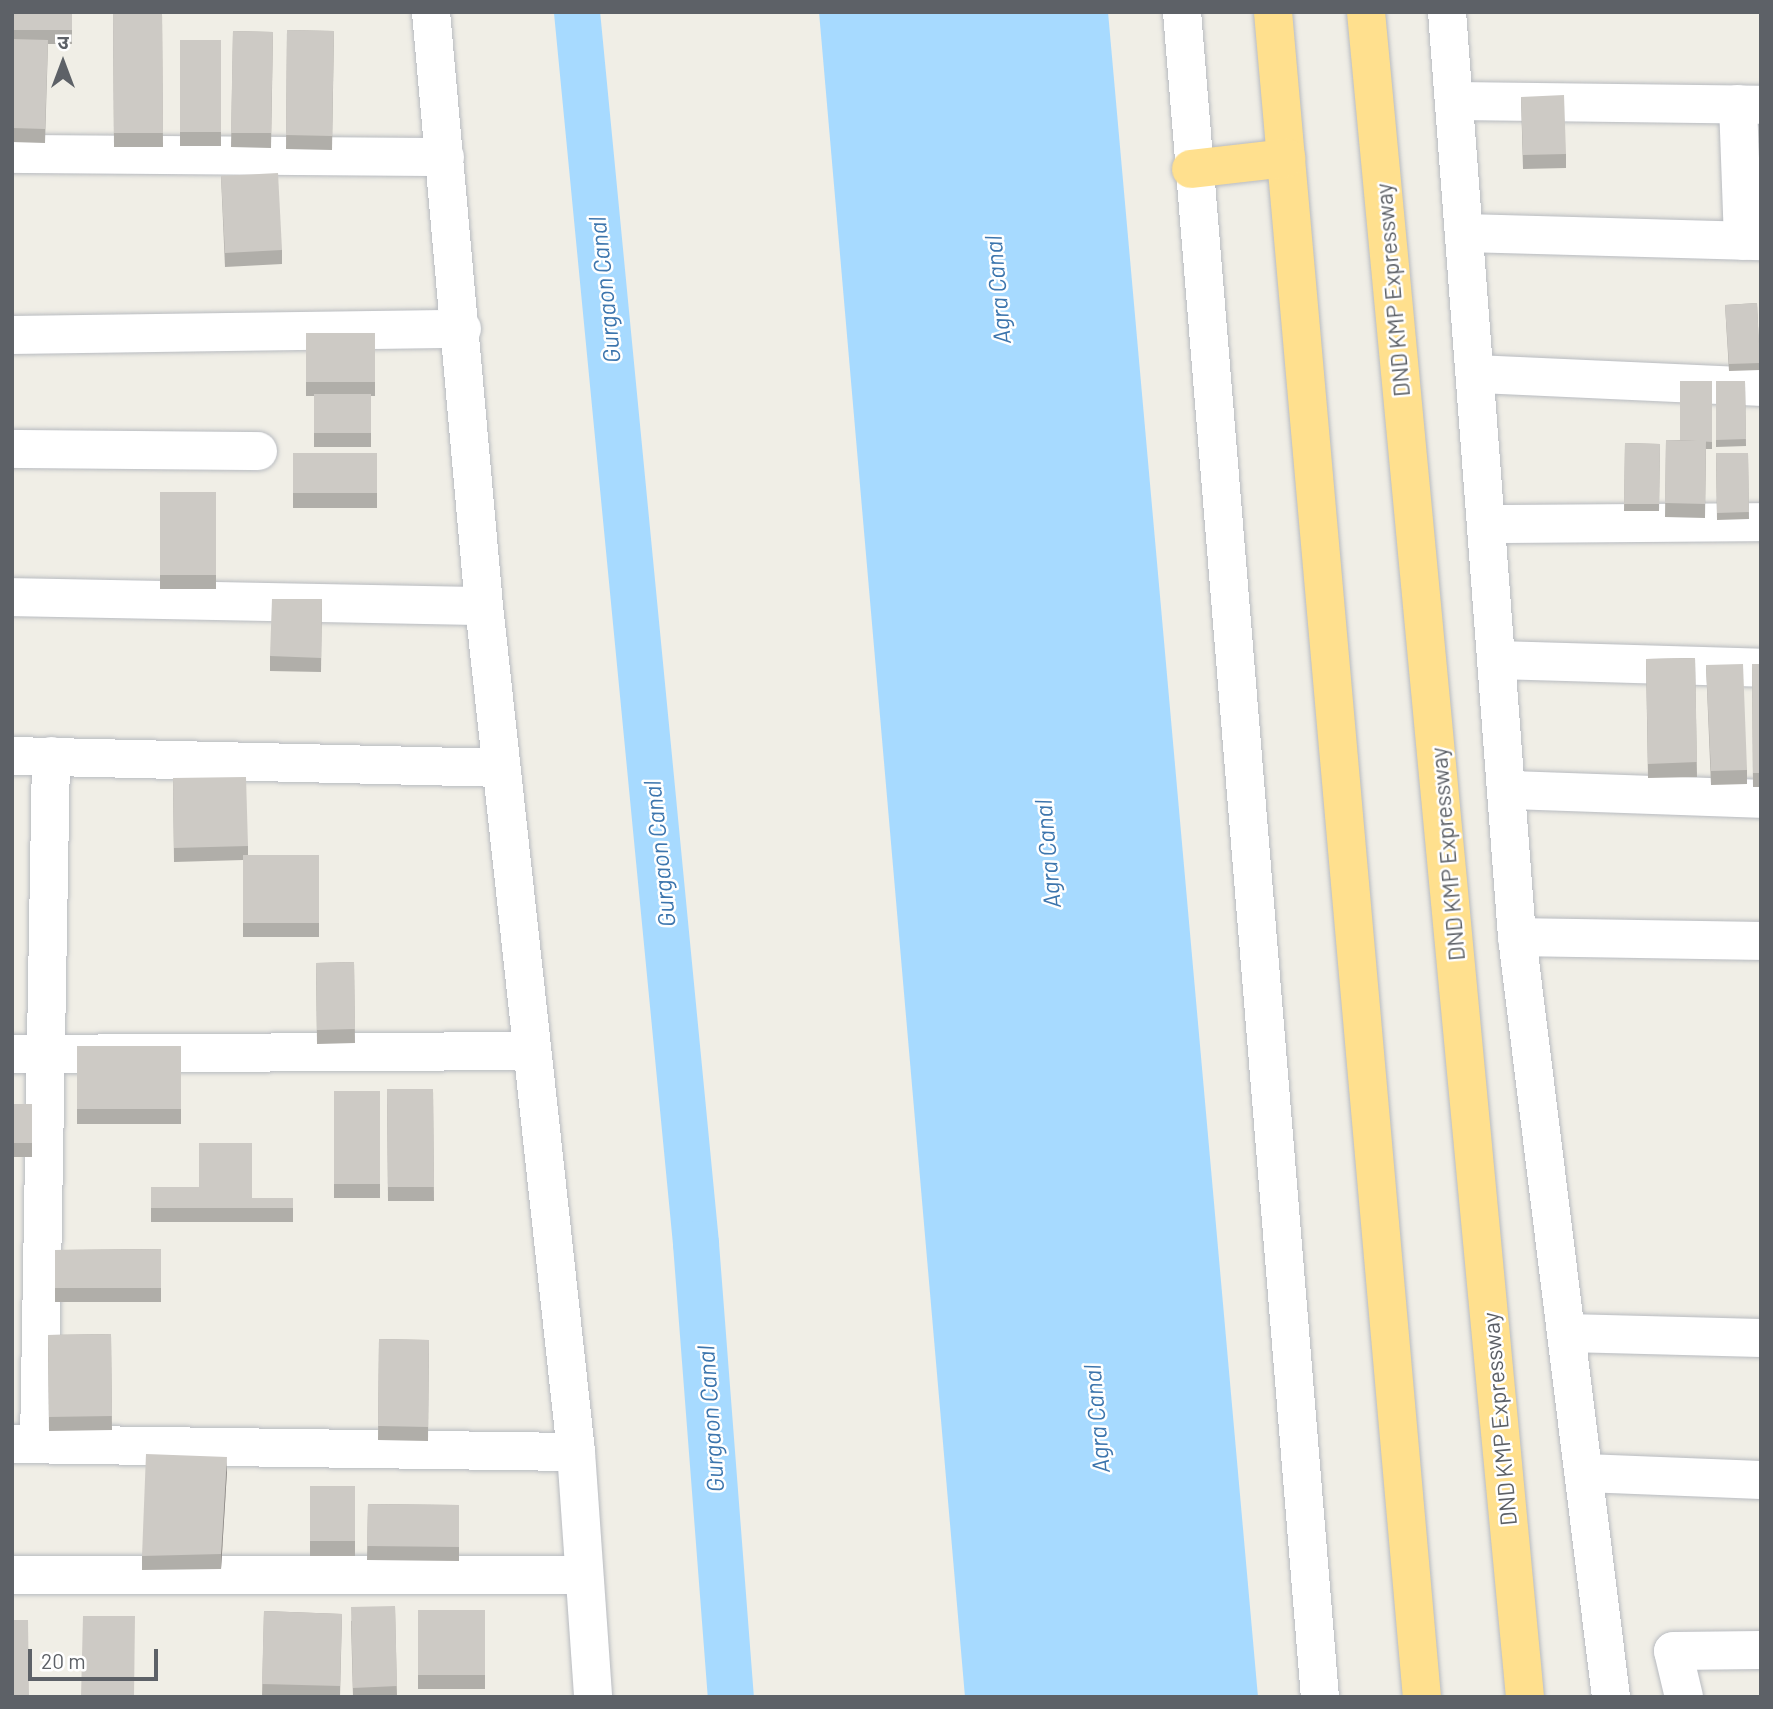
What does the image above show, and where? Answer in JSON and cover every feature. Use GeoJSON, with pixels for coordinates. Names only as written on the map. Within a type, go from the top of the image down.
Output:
{"type":"FeatureCollection","features":[{"type":"Feature","properties":{"kind":"highway"},"geometry":{"type":"LineString","coordinates":[[1273,12],[1422,1697]]}},
{"type":"Feature","properties":{"kind":"highway","name":"DND KMP Expressway"},"geometry":{"type":"LineString","coordinates":[[1366,12],[1525,1697]]}},
{"type":"Feature","properties":{"kind":"highway"},"geometry":{"type":"LineString","coordinates":[[1191,169],[1286,158]]}},
{"type":"Feature","properties":{"kind":"street"},"geometry":{"type":"LineString","coordinates":[[431,12],[462,329],[484,606],[576,1452],[593,1697]]}},
{"type":"Feature","properties":{"kind":"street"},"geometry":{"type":"LineString","coordinates":[[1182,12],[1191,169],[1320,1697]]}},
{"type":"Feature","properties":{"kind":"street"},"geometry":{"type":"LineString","coordinates":[[1447,12],[1509,790],[1517,937],[1611,1697]]}},
{"type":"Feature","properties":{"kind":"street"},"geometry":{"type":"LineString","coordinates":[[1455,101],[1749,104],[1752,241],[1466,233]]}},
{"type":"Feature","properties":{"kind":"street"},"geometry":{"type":"LineString","coordinates":[[12,154],[444,157]]}},
{"type":"Feature","properties":{"kind":"street"},"geometry":{"type":"LineString","coordinates":[[12,335],[462,329]]}},
{"type":"Feature","properties":{"kind":"street"},"geometry":{"type":"LineString","coordinates":[[1477,374],[1761,387]]}},
{"type":"Feature","properties":{"kind":"street"},"geometry":{"type":"LineString","coordinates":[[12,449],[258,451]]}},
{"type":"Feature","properties":{"kind":"street"},"geometry":{"type":"LineString","coordinates":[[1488,524],[1761,522]]}},
{"type":"Feature","properties":{"kind":"street"},"geometry":{"type":"LineString","coordinates":[[12,597],[484,606]]}},
{"type":"Feature","properties":{"kind":"street"},"geometry":{"type":"LineString","coordinates":[[1499,660],[1761,668]]}},
{"type":"Feature","properties":{"kind":"street"},"geometry":{"type":"LineString","coordinates":[[12,756],[501,768]]}},
{"type":"Feature","properties":{"kind":"street"},"geometry":{"type":"LineString","coordinates":[[51,756],[27,1054],[25,1444],[576,1452]]}},
{"type":"Feature","properties":{"kind":"street"},"geometry":{"type":"LineString","coordinates":[[1509,790],[1761,799]]}},
{"type":"Feature","properties":{"kind":"street"},"geometry":{"type":"LineString","coordinates":[[1517,937],[1761,941]]}},
{"type":"Feature","properties":{"kind":"street"},"geometry":{"type":"LineString","coordinates":[[27,1054],[531,1051]]}},
{"type":"Feature","properties":{"kind":"street"},"geometry":{"type":"LineString","coordinates":[[1567,1334],[1761,1338]]}},
{"type":"Feature","properties":{"kind":"street"},"geometry":{"type":"LineString","coordinates":[[1585,1473],[1761,1480]]}},
{"type":"Feature","properties":{"kind":"street"},"geometry":{"type":"LineString","coordinates":[[12,1575],[583,1575]]}},
{"type":"Feature","properties":{"kind":"street"},"geometry":{"type":"LineString","coordinates":[[1684,1697],[1672,1651],[1761,1650]]}},
{"type":"Feature","properties":{"kind":"water","name":"Agra Canal"},"geometry":{"type":"Polygon","coordinates":[[[819,12],[1108,12],[1258,1697],[965,1697],[819,12]]]}},
{"type":"Feature","properties":{"kind":"building"},"geometry":{"type":"Polygon","coordinates":[[[12,12],[72,12],[72,30],[12,30],[12,12]]]}},
{"type":"Feature","properties":{"kind":"building"},"geometry":{"type":"Polygon","coordinates":[[[113,12],[162,12],[163,133],[114,133],[113,12]]]}},
{"type":"Feature","properties":{"kind":"building"},"geometry":{"type":"Polygon","coordinates":[[[287,30],[334,31],[332,136],[286,135],[287,30]]]}},
{"type":"Feature","properties":{"kind":"building"},"geometry":{"type":"Polygon","coordinates":[[[233,31],[273,32],[271,133],[231,133],[233,31]]]}},
{"type":"Feature","properties":{"kind":"building"},"geometry":{"type":"Polygon","coordinates":[[[12,39],[48,40],[45,129],[12,128],[12,39]]]}},
{"type":"Feature","properties":{"kind":"building"},"geometry":{"type":"Polygon","coordinates":[[[180,40],[221,40],[221,132],[180,132],[180,40]]]}},
{"type":"Feature","properties":{"kind":"building"},"geometry":{"type":"Polygon","coordinates":[[[1564,95],[1566,154],[1523,155],[1521,97],[1564,95]]]}},
{"type":"Feature","properties":{"kind":"building"},"geometry":{"type":"Polygon","coordinates":[[[278,173],[282,250],[225,253],[221,176],[278,173]]]}},
{"type":"Feature","properties":{"kind":"building"},"geometry":{"type":"Polygon","coordinates":[[[1757,303],[1760,363],[1729,364],[1725,305],[1757,303]]]}},
{"type":"Feature","properties":{"kind":"building"},"geometry":{"type":"Polygon","coordinates":[[[306,333],[375,333],[375,382],[306,382],[306,333]]]}},
{"type":"Feature","properties":{"kind":"building"},"geometry":{"type":"Polygon","coordinates":[[[1680,381],[1712,381],[1712,442],[1680,440],[1680,381]]]}},
{"type":"Feature","properties":{"kind":"building"},"geometry":{"type":"Polygon","coordinates":[[[1716,381],[1745,381],[1746,439],[1716,440],[1716,381]]]}},
{"type":"Feature","properties":{"kind":"building"},"geometry":{"type":"Polygon","coordinates":[[[314,394],[371,394],[371,433],[314,433],[314,394]]]}},
{"type":"Feature","properties":{"kind":"building"},"geometry":{"type":"Polygon","coordinates":[[[1666,440],[1706,441],[1705,504],[1665,503],[1666,440]]]}},
{"type":"Feature","properties":{"kind":"building"},"geometry":{"type":"Polygon","coordinates":[[[1625,443],[1660,444],[1659,504],[1624,504],[1625,443]]]}},
{"type":"Feature","properties":{"kind":"building"},"geometry":{"type":"Polygon","coordinates":[[[293,453],[377,453],[377,493],[293,493],[293,453]]]}},
{"type":"Feature","properties":{"kind":"building"},"geometry":{"type":"Polygon","coordinates":[[[1716,453],[1748,453],[1749,512],[1717,513],[1716,453]]]}},
{"type":"Feature","properties":{"kind":"building"},"geometry":{"type":"Polygon","coordinates":[[[160,492],[216,492],[216,575],[160,575],[160,492]]]}},
{"type":"Feature","properties":{"kind":"building"},"geometry":{"type":"Polygon","coordinates":[[[272,599],[322,599],[321,658],[270,656],[272,599]]]}},
{"type":"Feature","properties":{"kind":"building"},"geometry":{"type":"Polygon","coordinates":[[[1695,658],[1697,762],[1648,764],[1646,659],[1695,658]]]}},
{"type":"Feature","properties":{"kind":"building"},"geometry":{"type":"Polygon","coordinates":[[[1743,664],[1747,770],[1711,771],[1706,665],[1743,664]]]}},
{"type":"Feature","properties":{"kind":"building"},"geometry":{"type":"Polygon","coordinates":[[[1752,664],[1761,664],[1761,773],[1753,773],[1752,664]]]}},
{"type":"Feature","properties":{"kind":"building"},"geometry":{"type":"Polygon","coordinates":[[[246,777],[248,846],[174,848],[173,778],[246,777]]]}},
{"type":"Feature","properties":{"kind":"building"},"geometry":{"type":"Polygon","coordinates":[[[243,855],[319,855],[319,923],[243,923],[243,855]]]}},
{"type":"Feature","properties":{"kind":"building"},"geometry":{"type":"Polygon","coordinates":[[[354,962],[355,1029],[317,1030],[316,963],[354,962]]]}},
{"type":"Feature","properties":{"kind":"building"},"geometry":{"type":"Polygon","coordinates":[[[77,1046],[181,1046],[181,1109],[77,1109],[77,1046]]]}},
{"type":"Feature","properties":{"kind":"building"},"geometry":{"type":"Polygon","coordinates":[[[387,1089],[433,1089],[434,1187],[388,1187],[387,1089]]]}},
{"type":"Feature","properties":{"kind":"building"},"geometry":{"type":"Polygon","coordinates":[[[334,1091],[380,1091],[380,1184],[334,1184],[334,1091]]]}},
{"type":"Feature","properties":{"kind":"building"},"geometry":{"type":"Polygon","coordinates":[[[12,1104],[32,1104],[32,1143],[12,1143],[12,1104]]]}},
{"type":"Feature","properties":{"kind":"building"},"geometry":{"type":"Polygon","coordinates":[[[199,1143],[252,1143],[252,1198],[293,1198],[293,1208],[151,1208],[151,1187],[199,1187],[199,1143]]]}},
{"type":"Feature","properties":{"kind":"building"},"geometry":{"type":"Polygon","coordinates":[[[161,1249],[161,1288],[55,1288],[55,1250],[161,1249]]]}},
{"type":"Feature","properties":{"kind":"building"},"geometry":{"type":"Polygon","coordinates":[[[111,1334],[112,1416],[49,1417],[48,1335],[111,1334]]]}},
{"type":"Feature","properties":{"kind":"building"},"geometry":{"type":"Polygon","coordinates":[[[379,1339],[429,1340],[428,1427],[378,1426],[379,1339]]]}},
{"type":"Feature","properties":{"kind":"building"},"geometry":{"type":"Polygon","coordinates":[[[146,1454],[227,1457],[221,1554],[142,1556],[146,1454]]]}},
{"type":"Feature","properties":{"kind":"building"},"geometry":{"type":"Polygon","coordinates":[[[310,1486],[355,1486],[355,1541],[310,1541],[310,1486]]]}},
{"type":"Feature","properties":{"kind":"building"},"geometry":{"type":"Polygon","coordinates":[[[368,1504],[459,1505],[459,1547],[367,1546],[368,1504]]]}},
{"type":"Feature","properties":{"kind":"building"},"geometry":{"type":"Polygon","coordinates":[[[395,1606],[397,1686],[353,1688],[351,1607],[395,1606]]]}},
{"type":"Feature","properties":{"kind":"building"},"geometry":{"type":"Polygon","coordinates":[[[418,1610],[485,1610],[485,1675],[418,1675],[418,1610]]]}},
{"type":"Feature","properties":{"kind":"building"},"geometry":{"type":"Polygon","coordinates":[[[264,1611],[342,1614],[340,1686],[262,1684],[264,1611]]]}},
{"type":"Feature","properties":{"kind":"building"},"geometry":{"type":"Polygon","coordinates":[[[83,1616],[135,1616],[134,1697],[81,1697],[83,1616]]]}},
{"type":"Feature","properties":{"kind":"building"},"geometry":{"type":"Polygon","coordinates":[[[12,1620],[28,1620],[29,1697],[12,1697],[12,1620]]]}},
{"type":"Feature","properties":{"kind":"waterway","name":"Gurgaon Canal"},"geometry":{"type":"LineString","coordinates":[[577,12],[696,1244],[731,1697]]}}]}
